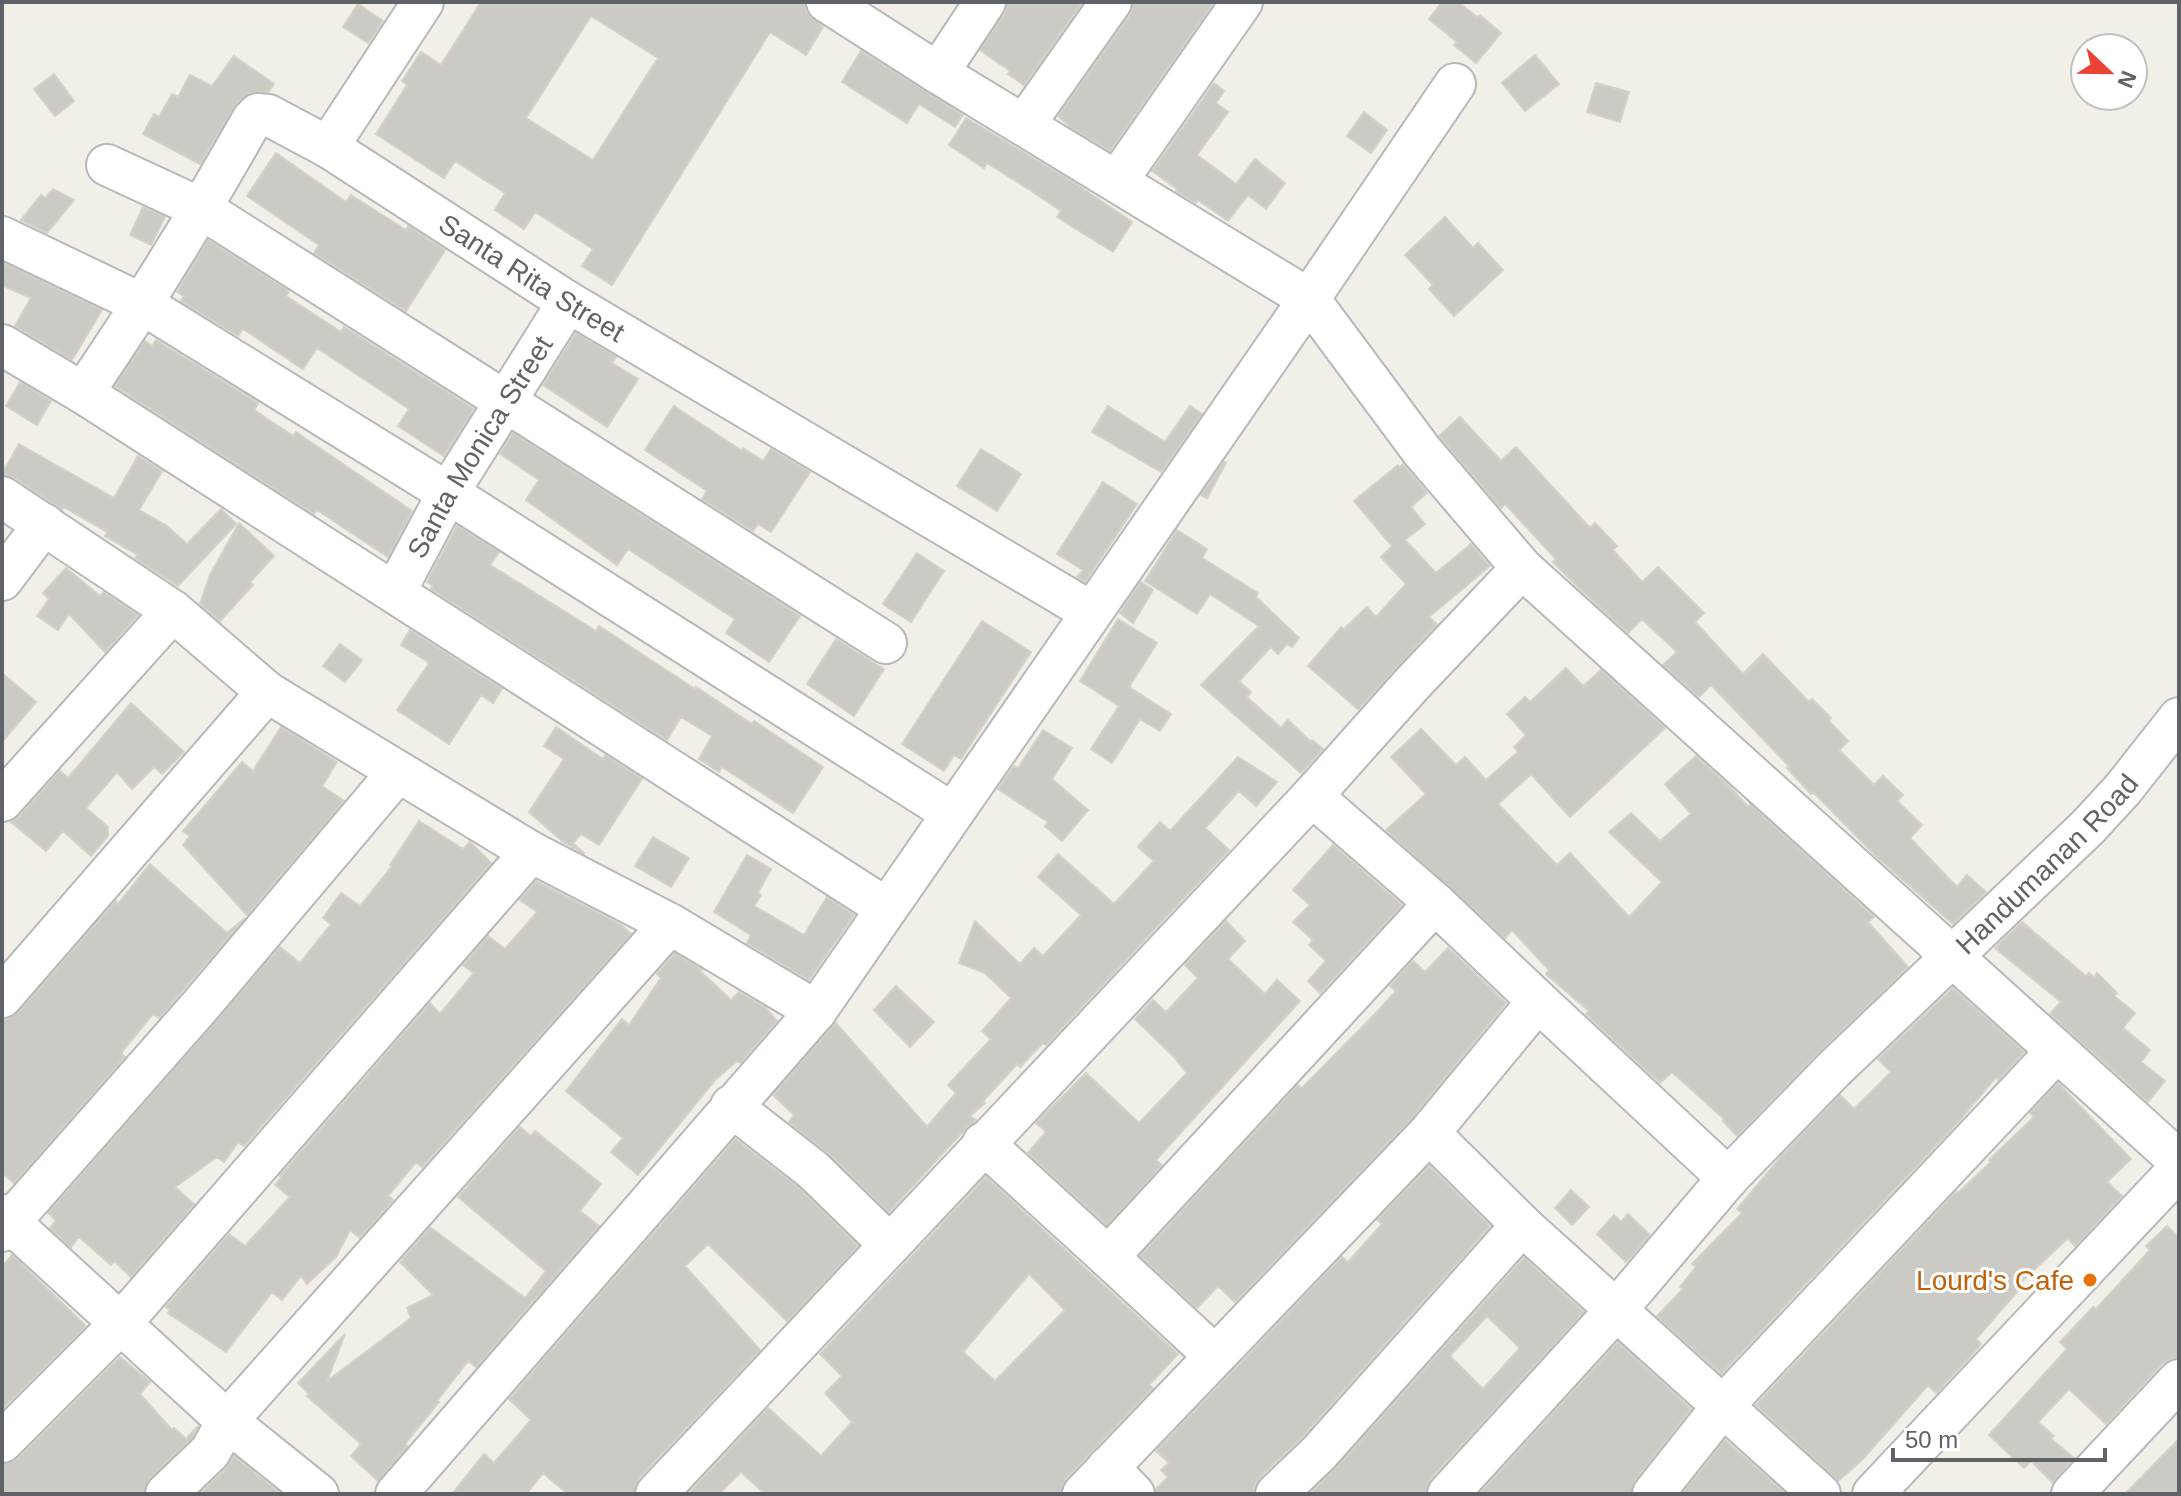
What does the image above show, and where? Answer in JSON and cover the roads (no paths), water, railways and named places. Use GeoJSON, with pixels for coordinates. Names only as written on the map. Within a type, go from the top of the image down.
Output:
{"type":"FeatureCollection","features":[{"type":"Feature","properties":{"kind":"street"},"geometry":{"type":"LineString","coordinates":[[328,147],[423,2]]}},
{"type":"Feature","properties":{"kind":"street"},"geometry":{"type":"LineString","coordinates":[[827,2],[1309,299],[1422,451],[1522,568],[1953,956],[1833,1070],[1728,1178],[1617,1309],[1448,1494]]}},
{"type":"Feature","properties":{"kind":"street"},"geometry":{"type":"LineString","coordinates":[[938,73],[985,2]]}},
{"type":"Feature","properties":{"kind":"street"},"geometry":{"type":"LineString","coordinates":[[1024,125],[1111,2]]}},
{"type":"Feature","properties":{"kind":"street"},"geometry":{"type":"LineString","coordinates":[[1117,181],[1242,2]]}},
{"type":"Feature","properties":{"kind":"street"},"geometry":{"type":"LineString","coordinates":[[396,1494],[816,1011],[1455,84]]}},
{"type":"Feature","properties":{"kind":"street","name":"Santa Rita Street"},"geometry":{"type":"LineString","coordinates":[[83,393],[144,305],[252,120],[258,114],[268,115],[328,147],[568,302],[1091,612]]}},
{"type":"Feature","properties":{"kind":"street"},"geometry":{"type":"LineString","coordinates":[[107,165],[202,209],[886,643]]}},
{"type":"Feature","properties":{"kind":"street"},"geometry":{"type":"LineString","coordinates":[[2,237],[144,305],[448,493],[952,813]]}},
{"type":"Feature","properties":{"kind":"street","name":"Santa Monica Street"},"geometry":{"type":"LineString","coordinates":[[395,592],[448,493],[568,302]]}},
{"type":"Feature","properties":{"kind":"street"},"geometry":{"type":"LineString","coordinates":[[2,345],[83,393],[886,908]]}},
{"type":"Feature","properties":{"kind":"street"},"geometry":{"type":"LineString","coordinates":[[2,497],[173,611],[267,692],[531,852],[670,924],[816,1011]]}},
{"type":"Feature","properties":{"kind":"street"},"geometry":{"type":"LineString","coordinates":[[2,580],[44,524]]}},
{"type":"Feature","properties":{"kind":"street"},"geometry":{"type":"LineString","coordinates":[[656,1494],[1522,568]]}},
{"type":"Feature","properties":{"kind":"street"},"geometry":{"type":"LineString","coordinates":[[2,801],[173,611]]}},
{"type":"Feature","properties":{"kind":"street"},"geometry":{"type":"LineString","coordinates":[[2,997],[267,692]]}},
{"type":"Feature","properties":{"kind":"street","name":"Handumanan Road"},"geometry":{"type":"LineString","coordinates":[[2179,718],[2123,789],[2088,827],[1953,956],[2179,1161]]}},
{"type":"Feature","properties":{"kind":"street"},"geometry":{"type":"LineString","coordinates":[[318,1494],[227,1421],[121,1323],[5,1223],[201,1005],[397,773]]}},
{"type":"Feature","properties":{"kind":"street"},"geometry":{"type":"LineString","coordinates":[[1312,796],[1435,903],[1728,1178]]}},
{"type":"Feature","properties":{"kind":"street"},"geometry":{"type":"LineString","coordinates":[[2,1442],[121,1323],[531,852]]}},
{"type":"Feature","properties":{"kind":"street"},"geometry":{"type":"LineString","coordinates":[[1108,1257],[1435,903]]}},
{"type":"Feature","properties":{"kind":"street"},"geometry":{"type":"LineString","coordinates":[[166,1494],[210,1452],[227,1421],[670,924]]}},
{"type":"Feature","properties":{"kind":"street"},"geometry":{"type":"LineString","coordinates":[[1108,1485],[1215,1356],[1429,1133],[1538,1001]]}},
{"type":"Feature","properties":{"kind":"street"},"geometry":{"type":"LineString","coordinates":[[1653,1494],[1722,1407],[2057,1051]]}},
{"type":"Feature","properties":{"kind":"street"},"geometry":{"type":"LineString","coordinates":[[731,1106],[813,1170],[890,1245]]}},
{"type":"Feature","properties":{"kind":"street"},"geometry":{"type":"LineString","coordinates":[[1429,1133],[1522,1225],[1820,1494]]}},
{"type":"Feature","properties":{"kind":"street"},"geometry":{"type":"LineString","coordinates":[[983,1143],[1215,1356]]}},
{"type":"Feature","properties":{"kind":"street"},"geometry":{"type":"LineString","coordinates":[[1891,1488],[2179,1169]]}},
{"type":"Feature","properties":{"kind":"street"},"geometry":{"type":"LineString","coordinates":[[1276,1494],[1319,1453],[1522,1225]]}},
{"type":"Feature","properties":{"kind":"street"},"geometry":{"type":"LineString","coordinates":[[2072,1494],[2179,1380]]}},
{"type":"Feature","properties":{"kind":"place","name":"Lourd's Cafe"},"geometry":{"type":"Point","coordinates":[2090,1280]}}]}
